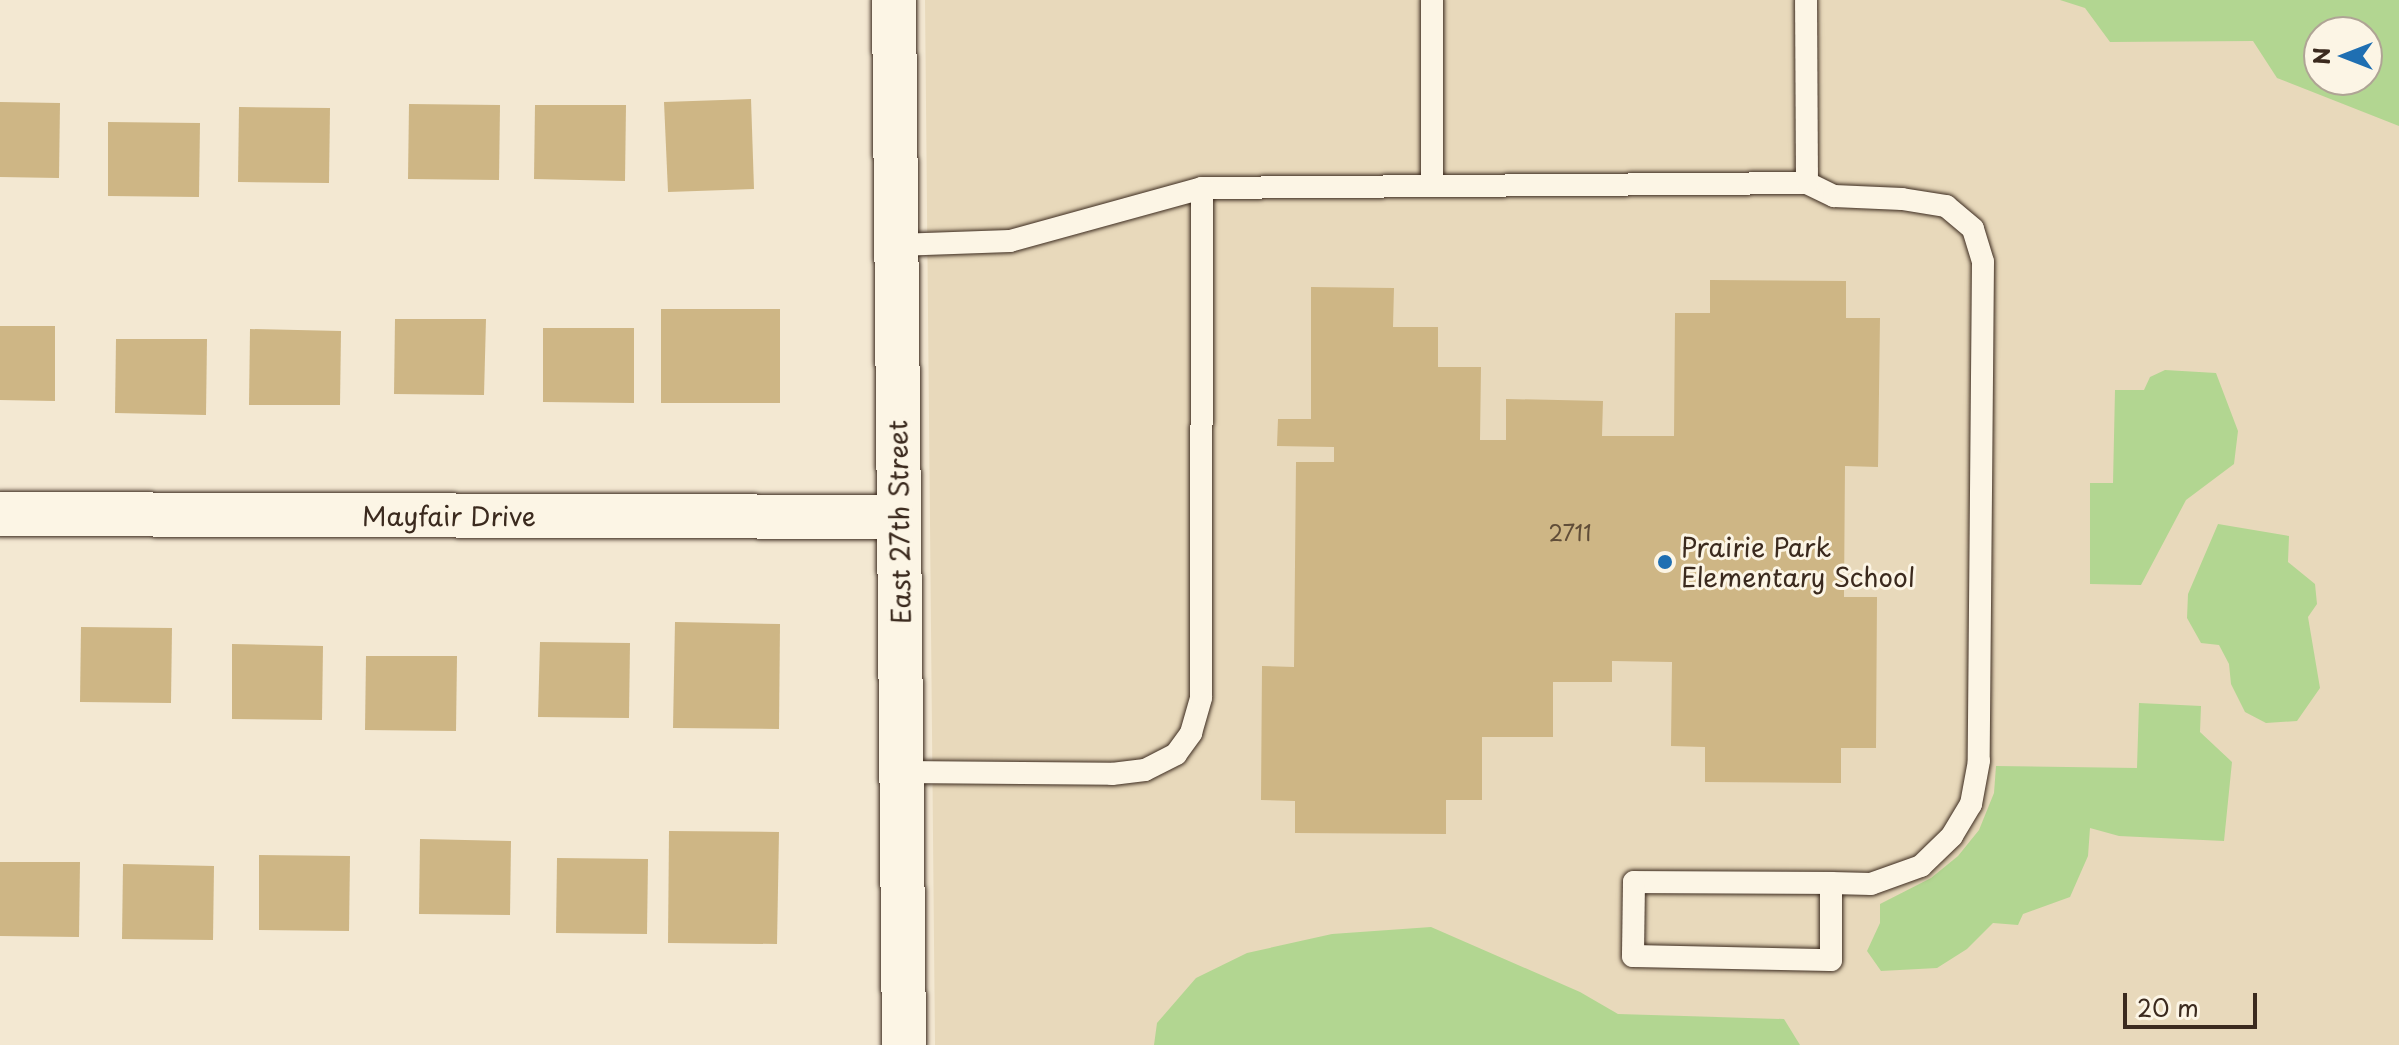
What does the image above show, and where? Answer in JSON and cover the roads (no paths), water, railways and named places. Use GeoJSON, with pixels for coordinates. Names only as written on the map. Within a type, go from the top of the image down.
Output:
{"type":"FeatureCollection","features":[{"type":"Feature","properties":{"kind":"street","name":"East 27th Street"},"geometry":{"type":"LineString","coordinates":[[894,0],[904,1045]]}},
{"type":"Feature","properties":{"kind":"street","name":"Mayfair Drive"},"geometry":{"type":"LineString","coordinates":[[0,514],[899,517]]}},
{"type":"Feature","properties":{"kind":"lane"},"geometry":{"type":"LineString","coordinates":[[1432,0],[1432,186]]}},
{"type":"Feature","properties":{"kind":"lane"},"geometry":{"type":"LineString","coordinates":[[1806,0],[1807,183]]}},
{"type":"Feature","properties":{"kind":"lane"},"geometry":{"type":"LineString","coordinates":[[897,245],[1010,241],[1202,188],[1807,183],[1834,196],[1902,199],[1946,206],[1973,229],[1983,262],[1979,761],[1971,804],[1952,836],[1921,866],[1871,884],[1831,883],[1634,882],[1633,956],[1831,960],[1831,883]]}},
{"type":"Feature","properties":{"kind":"lane"},"geometry":{"type":"LineString","coordinates":[[902,772],[1112,774],[1145,770],[1176,754],[1191,733],[1201,697],[1202,188]]}},
{"type":"Feature","properties":{"kind":"place","name":"Prairie Park Elementary School"},"geometry":{"type":"Point","coordinates":[1665,562]}}]}
